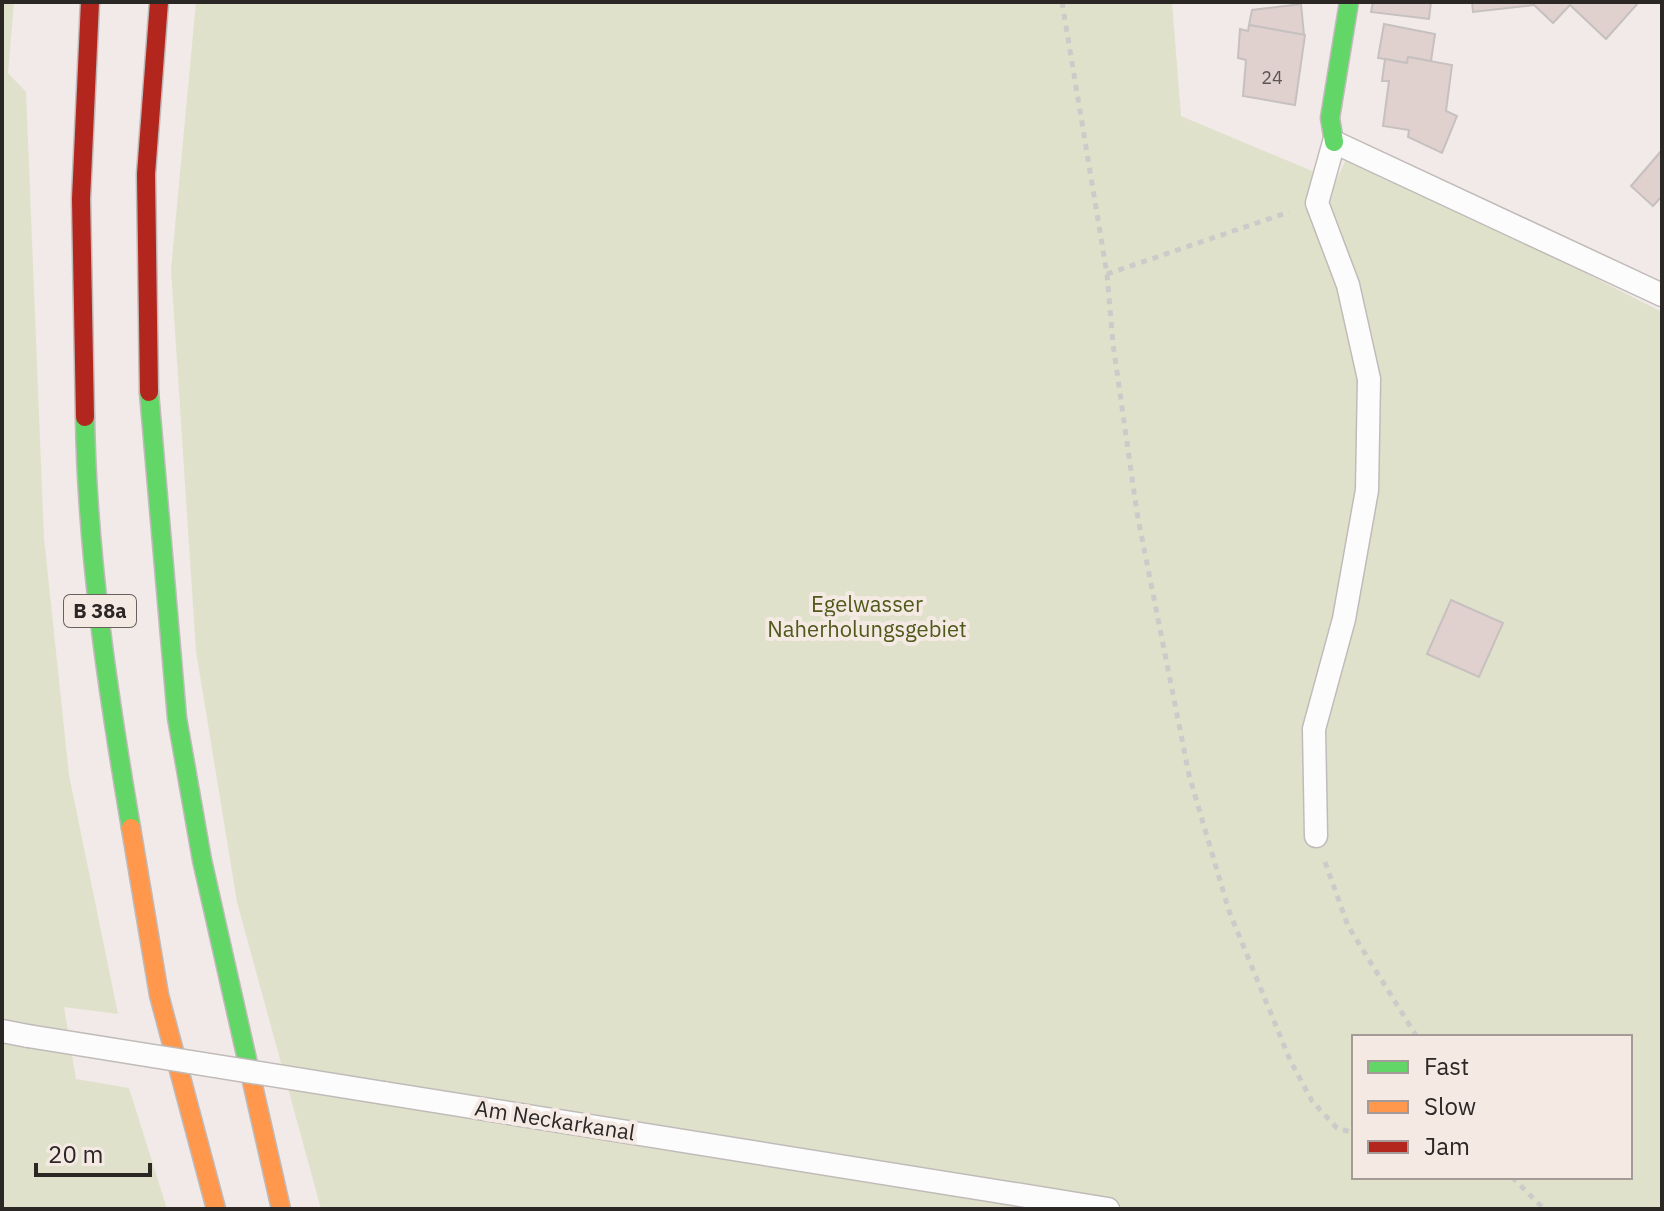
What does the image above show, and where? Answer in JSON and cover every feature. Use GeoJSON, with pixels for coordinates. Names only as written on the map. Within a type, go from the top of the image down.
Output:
{"type":"FeatureCollection","features":[{"type":"Feature","properties":{"kind":"main road","name":"B 38a"},"geometry":{"type":"LineString","coordinates":[[90,2],[81,199],[85,427],[95,566],[115,737],[159,995],[216,1209]]}},
{"type":"Feature","properties":{"kind":"main road","name":"B 38a"},"geometry":{"type":"LineString","coordinates":[[159,2],[146,174],[149,404],[177,718],[202,860],[281,1209]]}},
{"type":"Feature","properties":{"kind":"main road"},"geometry":{"type":"LineString","coordinates":[[1334,142],[1330,118],[1349,2]]}},
{"type":"Feature","properties":{"kind":"lane"},"geometry":{"type":"LineString","coordinates":[[1316,836],[1314,729],[1344,619],[1367,490],[1369,379],[1348,285],[1317,203],[1334,142],[1662,295]]}},
{"type":"Feature","properties":{"kind":"lane","name":"Am Neckarkanal"},"geometry":{"type":"LineString","coordinates":[[2,1031],[1108,1209]]}},
{"type":"Feature","properties":{"kind":"path"},"geometry":{"type":"LineString","coordinates":[[1062,2],[1107,274],[1113,344],[1137,513],[1189,775],[1229,911],[1290,1060],[1312,1101],[1337,1128],[1352,1132]]}},
{"type":"Feature","properties":{"kind":"path"},"geometry":{"type":"LineString","coordinates":[[1107,274],[1317,203]]}},
{"type":"Feature","properties":{"kind":"path"},"geometry":{"type":"LineString","coordinates":[[1316,836],[1348,926],[1416,1035]]}},
{"type":"Feature","properties":{"kind":"path"},"geometry":{"type":"LineString","coordinates":[[1514,1179],[1544,1209]]}},
{"type":"Feature","properties":{"kind":"green space"},"geometry":{"type":"Polygon","coordinates":[[[2,2],[14,2],[8,73],[26,92],[44,538],[69,775],[118,1014],[64,1007],[76,1079],[129,1088],[167,1209],[2,1209],[2,2]]]}},
{"type":"Feature","properties":{"kind":"green space","name":"Egelwasser Naherholungsgebiet"},"geometry":{"type":"Polygon","coordinates":[[[196,2],[1172,2],[1181,116],[1336,181],[1349,153],[1662,312],[1662,1209],[321,1209],[237,902],[196,651],[171,270],[196,2]]]}},
{"type":"Feature","properties":{"kind":"building"},"geometry":{"type":"Polygon","coordinates":[[[1373,2],[1431,2],[1429,19],[1371,12],[1373,2]]]}},
{"type":"Feature","properties":{"kind":"building"},"geometry":{"type":"Polygon","coordinates":[[[1472,2],[1531,2],[1534,5],[1473,12],[1472,2]]]}},
{"type":"Feature","properties":{"kind":"building"},"geometry":{"type":"Polygon","coordinates":[[[1531,2],[1639,2],[1606,39],[1570,5],[1553,23],[1531,2]]]}},
{"type":"Feature","properties":{"kind":"building"},"geometry":{"type":"Polygon","coordinates":[[[1301,4],[1304,35],[1249,25],[1252,10],[1301,4]]]}},
{"type":"Feature","properties":{"kind":"building"},"geometry":{"type":"Polygon","coordinates":[[[1384,24],[1435,34],[1431,61],[1408,57],[1407,63],[1378,58],[1384,24]]]}},
{"type":"Feature","properties":{"kind":"building"},"geometry":{"type":"Polygon","coordinates":[[[1249,25],[1305,35],[1295,105],[1243,96],[1246,60],[1238,58],[1240,29],[1248,31],[1249,25]]]}},
{"type":"Feature","properties":{"kind":"building"},"geometry":{"type":"Polygon","coordinates":[[[1408,57],[1452,65],[1446,111],[1457,116],[1442,153],[1408,137],[1409,130],[1383,126],[1389,81],[1382,81],[1385,59],[1407,63],[1408,57]]]}},
{"type":"Feature","properties":{"kind":"building"},"geometry":{"type":"Polygon","coordinates":[[[1662,150],[1662,196],[1653,206],[1631,186],[1662,150]]]}},
{"type":"Feature","properties":{"kind":"building"},"geometry":{"type":"Polygon","coordinates":[[[1451,600],[1503,623],[1479,677],[1427,654],[1451,600]]]}},
{"type":"Feature","properties":{"kind":"traffic: fast"},"geometry":{"type":"LineString","coordinates":[[1334,142],[1330,118],[1349,2]]}},
{"type":"Feature","properties":{"kind":"traffic: fast"},"geometry":{"type":"LineString","coordinates":[[149,392],[177,718],[202,860],[251,1077]]}},
{"type":"Feature","properties":{"kind":"traffic: fast"},"geometry":{"type":"LineString","coordinates":[[85,417],[90,520],[100,623],[131,828]]}},
{"type":"Feature","properties":{"kind":"traffic: slow"},"geometry":{"type":"LineString","coordinates":[[131,828],[159,995],[216,1209]]}},
{"type":"Feature","properties":{"kind":"traffic: slow"},"geometry":{"type":"LineString","coordinates":[[251,1077],[281,1209]]}},
{"type":"Feature","properties":{"kind":"traffic: jam"},"geometry":{"type":"LineString","coordinates":[[85,417],[81,199],[90,2]]}},
{"type":"Feature","properties":{"kind":"traffic: jam"},"geometry":{"type":"LineString","coordinates":[[149,392],[146,174],[159,2]]}}]}
